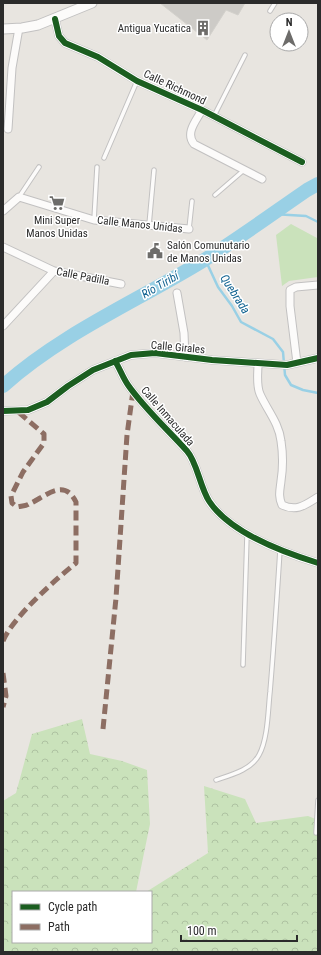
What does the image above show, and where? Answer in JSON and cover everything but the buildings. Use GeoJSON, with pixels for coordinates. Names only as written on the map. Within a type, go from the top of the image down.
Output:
{"type":"FeatureCollection","features":[{"type":"Feature","properties":{"kind":"street"},"geometry":{"type":"LineString","coordinates":[[3,29],[38,25],[92,3]]}},
{"type":"Feature","properties":{"kind":"street","name":"Calle Richmond"},"geometry":{"type":"LineString","coordinates":[[55,19],[59,36],[65,43],[98,57],[137,81],[202,110],[302,162]]}},
{"type":"Feature","properties":{"kind":"street"},"geometry":{"type":"LineString","coordinates":[[8,129],[12,68],[20,28]]}},
{"type":"Feature","properties":{"kind":"street"},"geometry":{"type":"LineString","coordinates":[[202,110],[191,129],[190,135],[194,144],[262,180]]}},
{"type":"Feature","properties":{"kind":"street"},"geometry":{"type":"LineString","coordinates":[[3,211],[19,197]]}},
{"type":"Feature","properties":{"kind":"street","name":"Calle Manos Unidas"},"geometry":{"type":"LineString","coordinates":[[19,197],[94,220],[189,229]]}},
{"type":"Feature","properties":{"kind":"street","name":"Calle Padilla"},"geometry":{"type":"LineString","coordinates":[[3,247],[54,271],[121,284]]}},
{"type":"Feature","properties":{"kind":"street"},"geometry":{"type":"LineString","coordinates":[[3,326],[54,271]]}},
{"type":"Feature","properties":{"kind":"street"},"geometry":{"type":"LineString","coordinates":[[297,363],[290,306],[290,290],[296,287],[318,285]]}},
{"type":"Feature","properties":{"kind":"street"},"geometry":{"type":"LineString","coordinates":[[177,293],[184,333],[185,357]]}},
{"type":"Feature","properties":{"kind":"street","name":"Calle Girales"},"geometry":{"type":"LineString","coordinates":[[3,411],[28,410],[47,402],[93,370],[130,355],[155,353],[258,364],[287,365],[318,358]]}},
{"type":"Feature","properties":{"kind":"street","name":"Calle Inmaculada"},"geometry":{"type":"LineString","coordinates":[[115,361],[128,385],[188,453],[208,500],[219,514],[231,525],[280,550],[318,563]]}},
{"type":"Feature","properties":{"kind":"street"},"geometry":{"type":"LineString","coordinates":[[258,364],[257,385],[259,393],[276,424],[281,439],[283,455],[278,497],[282,505],[289,508],[296,508],[318,497]]}},
{"type":"Feature","properties":{"kind":"lane"},"geometry":{"type":"LineString","coordinates":[[270,11],[275,3]]}},
{"type":"Feature","properties":{"kind":"lane"},"geometry":{"type":"LineString","coordinates":[[214,116],[245,56]]}},
{"type":"Feature","properties":{"kind":"lane"},"geometry":{"type":"LineString","coordinates":[[104,158],[137,81]]}},
{"type":"Feature","properties":{"kind":"lane"},"geometry":{"type":"LineString","coordinates":[[19,197],[39,167]]}},
{"type":"Feature","properties":{"kind":"lane"},"geometry":{"type":"LineString","coordinates":[[94,220],[97,167]]}},
{"type":"Feature","properties":{"kind":"lane"},"geometry":{"type":"LineString","coordinates":[[149,225],[154,170]]}},
{"type":"Feature","properties":{"kind":"lane"},"geometry":{"type":"LineString","coordinates":[[215,195],[244,170]]}},
{"type":"Feature","properties":{"kind":"lane"},"geometry":{"type":"LineString","coordinates":[[189,229],[192,201]]}},
{"type":"Feature","properties":{"kind":"lane"},"geometry":{"type":"LineString","coordinates":[[243,665],[248,534]]}},
{"type":"Feature","properties":{"kind":"lane"},"geometry":{"type":"LineString","coordinates":[[216,780],[236,774],[250,766],[259,755],[266,729],[274,644],[280,550]]}},
{"type":"Feature","properties":{"kind":"lane"},"geometry":{"type":"LineString","coordinates":[[316,833],[318,800]]}},
{"type":"Feature","properties":{"kind":"green space"},"geometry":{"type":"Polygon","coordinates":[[[291,224],[317,238],[318,277],[289,281],[282,286],[276,235],[291,224]]]}},
{"type":"Feature","properties":{"kind":"green space"},"geometry":{"type":"Polygon","coordinates":[[[82,719],[90,754],[122,761],[147,770],[150,824],[136,891],[12,891],[12,943],[152,943],[152,891],[148,891],[208,853],[204,786],[245,799],[256,823],[308,816],[318,820],[318,952],[3,952],[3,801],[16,793],[32,734],[82,719]]]}},
{"type":"Feature","properties":{"kind":"waterway","name":"Río Tiribí"},"geometry":{"type":"LineString","coordinates":[[3,386],[25,367],[49,350],[74,334],[201,262],[318,184]]}},
{"type":"Feature","properties":{"kind":"waterway"},"geometry":{"type":"LineString","coordinates":[[273,214],[306,216],[318,222]]}},
{"type":"Feature","properties":{"kind":"waterway","name":"Quebrada"},"geometry":{"type":"LineString","coordinates":[[205,259],[218,287],[232,306],[241,322],[273,339],[283,352],[285,375],[291,385],[303,390],[318,393]]}},
{"type":"Feature","properties":{"kind":"marked path"},"geometry":{"type":"LineString","coordinates":[[103,729],[116,598],[127,435],[133,391]]}},
{"type":"Feature","properties":{"kind":"marked path"},"geometry":{"type":"LineString","coordinates":[[3,641],[8,631],[25,610],[46,589],[76,563],[76,502],[71,495],[66,491],[60,490],[54,491],[26,505],[17,507],[12,503],[11,496],[23,472],[44,443],[44,434],[17,411]]}},
{"type":"Feature","properties":{"kind":"marked path"},"geometry":{"type":"LineString","coordinates":[[3,673],[6,696],[3,707]]}},
{"type":"Feature","properties":{"kind":"cycle path"},"geometry":{"type":"LineString","coordinates":[[55,19],[59,36],[65,43],[98,57],[137,81],[202,110],[302,162]]}},
{"type":"Feature","properties":{"kind":"cycle path"},"geometry":{"type":"LineString","coordinates":[[3,411],[28,410],[47,402],[93,370],[131,355],[155,353],[212,360],[287,365],[318,358]]}},
{"type":"Feature","properties":{"kind":"cycle path"},"geometry":{"type":"LineString","coordinates":[[115,361],[134,394],[187,451],[193,461],[209,501],[218,512],[230,523],[258,540],[318,563]]}},
{"type":"Feature","properties":{"kind":"place","name":"Antigua Yucatica"},"geometry":{"type":"Point","coordinates":[203,28]}},
{"type":"Feature","properties":{"kind":"place","name":"Mini Super Manos Unidas"},"geometry":{"type":"Point","coordinates":[57,203]}},
{"type":"Feature","properties":{"kind":"place","name":"Salón Comunutario de Manos Unidas"},"geometry":{"type":"Point","coordinates":[155,251]}}]}
